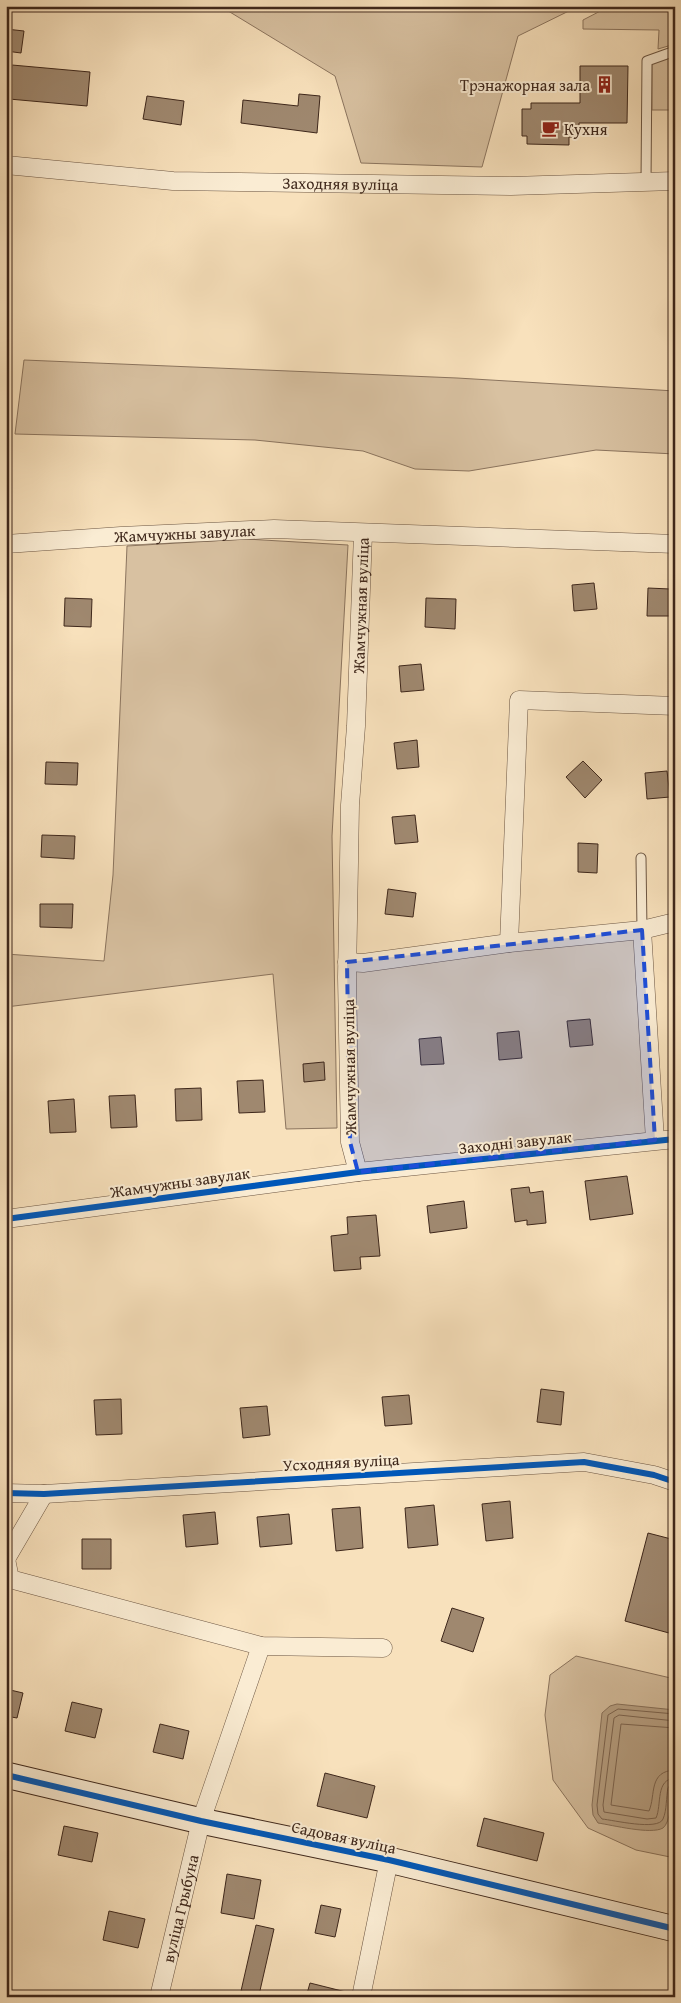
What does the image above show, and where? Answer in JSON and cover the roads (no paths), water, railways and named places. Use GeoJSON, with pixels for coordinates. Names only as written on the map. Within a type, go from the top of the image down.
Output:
{"type":"FeatureCollection","features":[{"type":"Feature","properties":{"kind":"street","name":"Заходняя вуліца"},"geometry":{"type":"LineString","coordinates":[[6,165],[173,181],[511,186],[675,181]]}},
{"type":"Feature","properties":{"kind":"street","name":"Жамчужны завулак"},"geometry":{"type":"LineString","coordinates":[[6,544],[121,536],[274,529],[363,533]]}},
{"type":"Feature","properties":{"kind":"street","name":"Жамчужная вуліца"},"geometry":{"type":"LineString","coordinates":[[358,1172],[350,1142],[348,962],[350,804],[356,726],[363,533],[675,544]]}},
{"type":"Feature","properties":{"kind":"street"},"geometry":{"type":"LineString","coordinates":[[509,943],[519,700],[675,706]]}},
{"type":"Feature","properties":{"kind":"street"},"geometry":{"type":"LineString","coordinates":[[348,962],[370,962],[509,943],[642,930],[675,922]]}},
{"type":"Feature","properties":{"kind":"street"},"geometry":{"type":"LineString","coordinates":[[642,930],[655,1140]]}},
{"type":"Feature","properties":{"kind":"street","name":"Заходні завулак"},"geometry":{"type":"LineString","coordinates":[[358,1172],[675,1139]]}},
{"type":"Feature","properties":{"kind":"street","name":"Жамчужны завулак"},"geometry":{"type":"LineString","coordinates":[[6,1219],[358,1172]]}},
{"type":"Feature","properties":{"kind":"street","name":"Усходняя вуліца"},"geometry":{"type":"LineString","coordinates":[[6,1493],[44,1494],[584,1462],[654,1475],[675,1482]]}},
{"type":"Feature","properties":{"kind":"street"},"geometry":{"type":"LineString","coordinates":[[44,1494],[6,1559],[10,1579],[261,1646],[383,1648]]}},
{"type":"Feature","properties":{"kind":"street","name":"вуліца Грыбуна"},"geometry":{"type":"LineString","coordinates":[[159,1997],[201,1821],[261,1646]]}},
{"type":"Feature","properties":{"kind":"street","name":"Садовая вуліца"},"geometry":{"type":"LineString","coordinates":[[6,1775],[201,1821],[389,1860],[675,1929]]}},
{"type":"Feature","properties":{"kind":"street"},"geometry":{"type":"LineString","coordinates":[[361,1997],[389,1860]]}},
{"type":"Feature","properties":{"kind":"lane"},"geometry":{"type":"LineString","coordinates":[[646,182],[647,60],[675,52]]}},
{"type":"Feature","properties":{"kind":"lane"},"geometry":{"type":"LineString","coordinates":[[641,858],[642,930]]}},
{"type":"Feature","properties":{"kind":"water"},"geometry":{"type":"Polygon","coordinates":[[[617,1704],[675,1710],[673,1791],[668,1821],[663,1828],[641,1830],[598,1823],[593,1815],[592,1805],[602,1713],[610,1706],[617,1704]]]}},
{"type":"Feature","properties":{"kind":"place","name":"Трэнажорная зала"},"geometry":{"type":"Point","coordinates":[604,85]}},
{"type":"Feature","properties":{"kind":"place","name":"Кухня"},"geometry":{"type":"Point","coordinates":[550,129]}}]}
